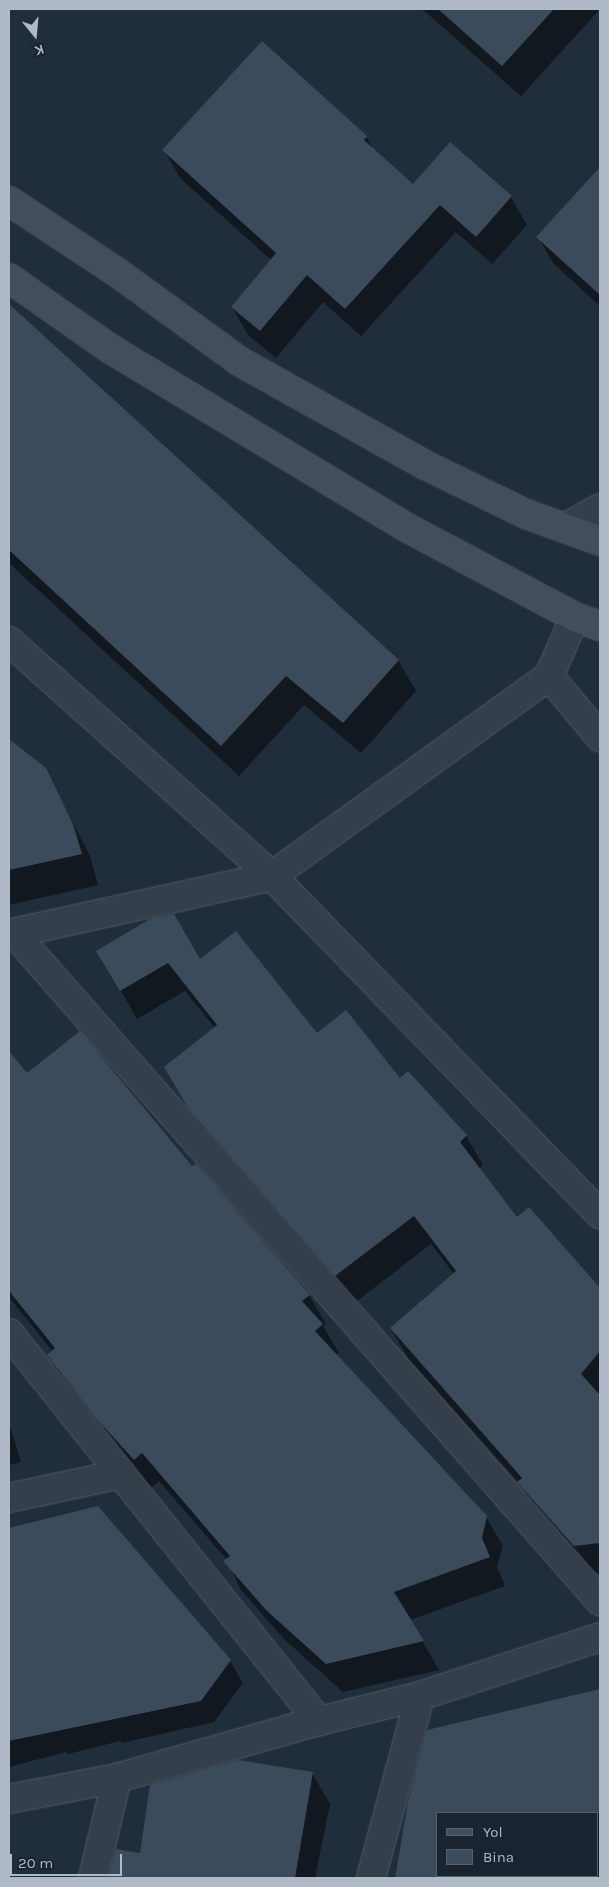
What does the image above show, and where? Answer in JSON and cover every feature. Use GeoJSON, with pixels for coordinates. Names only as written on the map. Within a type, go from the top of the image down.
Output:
{"type":"FeatureCollection","features":[{"type":"Feature","properties":{"kind":"main road"},"geometry":{"type":"LineString","coordinates":[[9,201],[118,272],[239,361],[423,464],[526,514],[600,541]]}},
{"type":"Feature","properties":{"kind":"main road"},"geometry":{"type":"LineString","coordinates":[[9,278],[109,348],[402,525],[588,621]]}},
{"type":"Feature","properties":{"kind":"street"},"geometry":{"type":"LineString","coordinates":[[566,528],[600,508]]}},
{"type":"Feature","properties":{"kind":"street"},"geometry":{"type":"LineString","coordinates":[[588,621],[549,676],[272,876],[11,934],[600,1601]]}},
{"type":"Feature","properties":{"kind":"street"},"geometry":{"type":"LineString","coordinates":[[9,641],[20,661],[272,876],[600,1214]]}},
{"type":"Feature","properties":{"kind":"street"},"geometry":{"type":"LineString","coordinates":[[549,676],[600,737]]}},
{"type":"Feature","properties":{"kind":"street"},"geometry":{"type":"LineString","coordinates":[[9,1332],[319,1721]]}},
{"type":"Feature","properties":{"kind":"street"},"geometry":{"type":"LineString","coordinates":[[9,1498],[121,1474]]}},
{"type":"Feature","properties":{"kind":"street"},"geometry":{"type":"LineString","coordinates":[[9,1799],[117,1778],[319,1721],[420,1696],[600,1637]]}},
{"type":"Feature","properties":{"kind":"street"},"geometry":{"type":"LineString","coordinates":[[371,1878],[420,1696]]}},
{"type":"Feature","properties":{"kind":"street"},"geometry":{"type":"LineString","coordinates":[[93,1878],[117,1778]]}},
{"type":"Feature","properties":{"kind":"building"},"geometry":{"type":"Polygon","coordinates":[[[438,9],[554,9],[502,66],[438,9]]]}},
{"type":"Feature","properties":{"kind":"building"},"geometry":{"type":"Polygon","coordinates":[[[262,41],[367,136],[364,140],[413,184],[450,142],[512,196],[476,237],[440,205],[345,309],[307,275],[260,331],[231,307],[276,253],[162,150],[262,41]]]}},
{"type":"Feature","properties":{"kind":"building"},"geometry":{"type":"Polygon","coordinates":[[[600,167],[600,295],[536,237],[600,167]]]}},
{"type":"Feature","properties":{"kind":"building"},"geometry":{"type":"Polygon","coordinates":[[[9,304],[399,660],[343,723],[286,676],[221,746],[9,550],[9,304]]]}},
{"type":"Feature","properties":{"kind":"building"},"geometry":{"type":"Polygon","coordinates":[[[9,739],[46,768],[73,824],[82,854],[9,870],[9,739]]]}},
{"type":"Feature","properties":{"kind":"building"},"geometry":{"type":"Polygon","coordinates":[[[174,914],[200,959],[236,931],[317,1033],[346,1010],[400,1078],[408,1071],[467,1135],[460,1142],[517,1217],[529,1207],[600,1288],[600,1351],[581,1374],[600,1395],[600,1543],[574,1546],[517,1482],[522,1478],[390,1328],[456,1271],[414,1216],[335,1276],[188,1108],[164,1067],[217,1025],[168,963],[120,991],[96,951],[150,919],[174,914]]]}},
{"type":"Feature","properties":{"kind":"building"},"geometry":{"type":"Polygon","coordinates":[[[80,1031],[192,1166],[196,1164],[310,1295],[302,1301],[323,1324],[315,1331],[487,1516],[482,1538],[490,1557],[394,1592],[424,1641],[326,1664],[267,1611],[223,1561],[230,1556],[142,1453],[134,1460],[96,1418],[47,1355],[55,1348],[9,1291],[9,1051],[27,1073],[80,1031]]]}},
{"type":"Feature","properties":{"kind":"building"},"geometry":{"type":"Polygon","coordinates":[[[98,1506],[231,1660],[201,1701],[9,1741],[9,1528],[98,1506]]]}},
{"type":"Feature","properties":{"kind":"building"},"geometry":{"type":"Polygon","coordinates":[[[600,1689],[600,1813],[436,1812],[436,1877],[438,1878],[395,1878],[408,1802],[427,1730],[600,1689]]]}},
{"type":"Feature","properties":{"kind":"building"},"geometry":{"type":"Polygon","coordinates":[[[238,1760],[313,1772],[295,1878],[109,1878],[116,1849],[140,1853],[150,1785],[238,1760]]]}}]}
